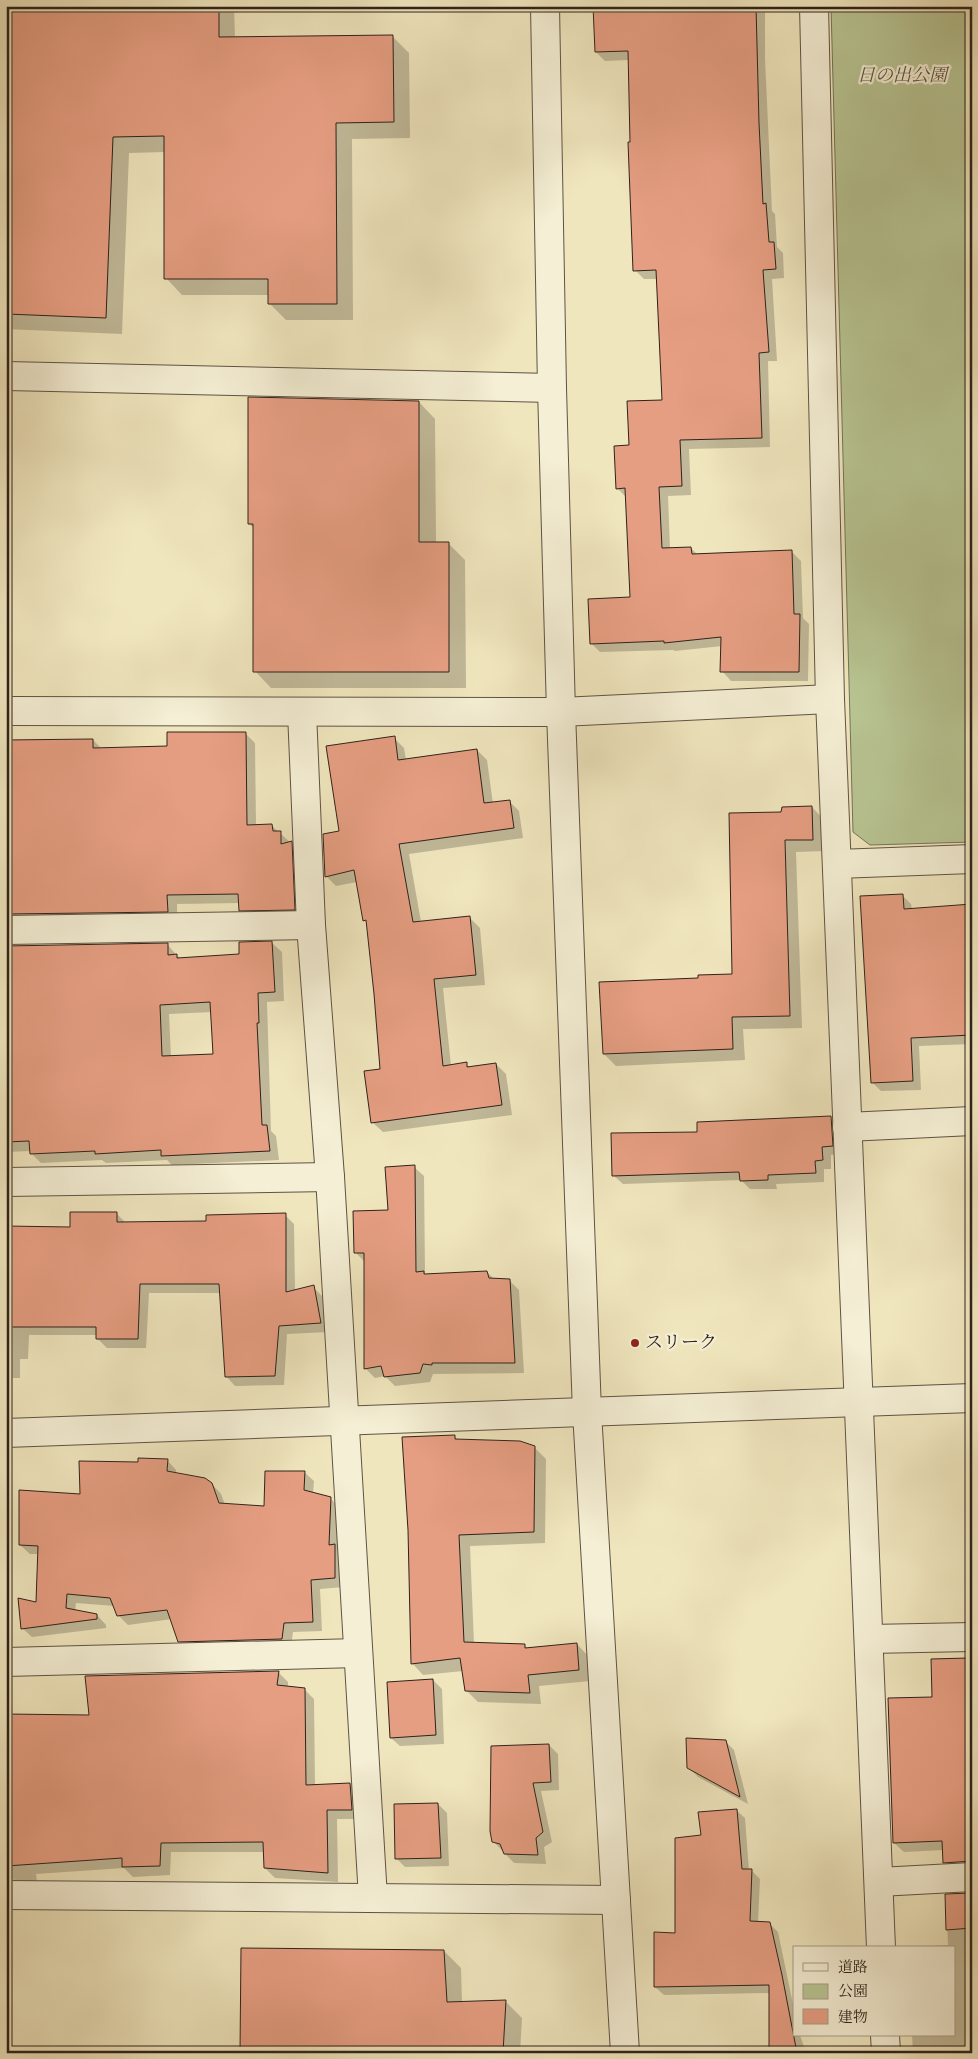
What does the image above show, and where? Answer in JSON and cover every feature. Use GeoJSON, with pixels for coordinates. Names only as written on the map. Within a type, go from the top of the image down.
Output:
{"type":"FeatureCollection","features":[{"type":"Feature","properties":{"kind":"street"},"geometry":{"type":"LineString","coordinates":[[545,6],[552,388],[561,712],[587,1412],[625,2053]]}},
{"type":"Feature","properties":{"kind":"street"},"geometry":{"type":"LineString","coordinates":[[814,6],[830,699],[881,1946]]}},
{"type":"Feature","properties":{"kind":"street"},"geometry":{"type":"LineString","coordinates":[[6,376],[552,388]]}},
{"type":"Feature","properties":{"kind":"street"},"geometry":{"type":"LineString","coordinates":[[6,711],[561,712],[830,699]]}},
{"type":"Feature","properties":{"kind":"street"},"geometry":{"type":"LineString","coordinates":[[302,712],[311,924],[330,1177],[373,1898]]}},
{"type":"Feature","properties":{"kind":"street"},"geometry":{"type":"LineString","coordinates":[[837,864],[972,859]]}},
{"type":"Feature","properties":{"kind":"street"},"geometry":{"type":"LineString","coordinates":[[6,930],[311,924]]}},
{"type":"Feature","properties":{"kind":"street"},"geometry":{"type":"LineString","coordinates":[[847,1127],[972,1121]]}},
{"type":"Feature","properties":{"kind":"street"},"geometry":{"type":"LineString","coordinates":[[6,1182],[330,1177]]}},
{"type":"Feature","properties":{"kind":"street"},"geometry":{"type":"LineString","coordinates":[[6,1433],[972,1398]]}},
{"type":"Feature","properties":{"kind":"street"},"geometry":{"type":"LineString","coordinates":[[869,1639],[972,1637]]}},
{"type":"Feature","properties":{"kind":"street"},"geometry":{"type":"LineString","coordinates":[[6,1662],[358,1653]]}},
{"type":"Feature","properties":{"kind":"street"},"geometry":{"type":"LineString","coordinates":[[879,1882],[972,1877]]}},
{"type":"Feature","properties":{"kind":"street"},"geometry":{"type":"LineString","coordinates":[[6,1895],[616,1900]]}},
{"type":"Feature","properties":{"kind":"street"},"geometry":{"type":"LineString","coordinates":[[885,2036],[886,2053]]}},
{"type":"Feature","properties":{"kind":"green space","name":"日の出公園"},"geometry":{"type":"Polygon","coordinates":[[[831,6],[972,6],[972,842],[870,845],[853,832],[831,6]]]}},
{"type":"Feature","properties":{"kind":"building"},"geometry":{"type":"Polygon","coordinates":[[[6,6],[219,6],[219,37],[393,35],[394,122],[336,123],[337,304],[268,304],[268,279],[164,279],[164,136],[113,137],[106,318],[6,314],[6,6]]]}},
{"type":"Feature","properties":{"kind":"building"},"geometry":{"type":"Polygon","coordinates":[[[593,6],[756,6],[763,204],[766,203],[769,242],[774,242],[776,269],[763,270],[769,352],[759,353],[762,438],[680,440],[682,486],[659,487],[662,548],[691,547],[692,554],[792,550],[794,614],[800,614],[799,672],[720,672],[721,637],[664,643],[664,641],[590,644],[588,599],[630,597],[625,488],[616,489],[614,446],[629,445],[627,401],[662,400],[656,270],[633,271],[628,142],[630,142],[628,51],[595,52],[593,6]]]}},
{"type":"Feature","properties":{"kind":"building"},"geometry":{"type":"Polygon","coordinates":[[[248,397],[419,401],[419,542],[449,542],[449,672],[253,672],[253,524],[248,524],[248,397]]]}},
{"type":"Feature","properties":{"kind":"building"},"geometry":{"type":"Polygon","coordinates":[[[167,732],[246,732],[247,825],[272,824],[273,831],[281,831],[281,844],[292,841],[295,910],[239,911],[238,894],[167,895],[168,912],[6,914],[6,740],[93,739],[93,748],[167,746],[167,732]]]}},
{"type":"Feature","properties":{"kind":"building"},"geometry":{"type":"Polygon","coordinates":[[[395,736],[398,760],[477,749],[484,803],[510,800],[514,828],[399,844],[413,922],[470,916],[476,975],[434,979],[443,1066],[467,1062],[467,1067],[496,1063],[502,1105],[371,1123],[364,1071],[380,1069],[366,920],[363,921],[354,870],[325,877],[323,834],[339,831],[326,746],[395,736]]]}},
{"type":"Feature","properties":{"kind":"building"},"geometry":{"type":"Polygon","coordinates":[[[812,806],[813,840],[785,840],[790,1016],[732,1017],[733,1049],[603,1054],[599,982],[698,978],[698,975],[732,974],[729,813],[781,812],[782,807],[812,806]]]}},
{"type":"Feature","properties":{"kind":"building"},"geometry":{"type":"Polygon","coordinates":[[[903,894],[904,909],[972,904],[972,1035],[911,1038],[913,1081],[871,1083],[860,896],[903,894]]]}},
{"type":"Feature","properties":{"kind":"building"},"geometry":{"type":"Polygon","coordinates":[[[272,941],[275,992],[258,993],[259,1023],[257,1023],[262,1125],[267,1125],[270,1151],[161,1156],[161,1150],[95,1154],[95,1151],[30,1154],[29,1141],[6,1142],[6,1055],[9,1055],[6,946],[168,943],[168,955],[177,954],[177,958],[239,954],[239,942],[272,941]],[[210,1002],[160,1005],[162,1056],[213,1054],[210,1002]]]}},
{"type":"Feature","properties":{"kind":"building"},"geometry":{"type":"Polygon","coordinates":[[[831,1116],[833,1146],[822,1147],[823,1160],[815,1161],[816,1173],[768,1175],[768,1180],[740,1181],[739,1172],[612,1176],[611,1133],[697,1132],[697,1122],[831,1116]]]}},
{"type":"Feature","properties":{"kind":"building"},"geometry":{"type":"Polygon","coordinates":[[[415,1165],[416,1272],[424,1271],[424,1274],[487,1271],[489,1278],[510,1279],[515,1363],[432,1363],[432,1365],[423,1364],[420,1373],[384,1377],[381,1366],[364,1369],[364,1253],[354,1253],[353,1211],[388,1210],[385,1167],[415,1165]]]}},
{"type":"Feature","properties":{"kind":"building"},"geometry":{"type":"Polygon","coordinates":[[[70,1212],[117,1212],[117,1222],[206,1221],[206,1215],[286,1213],[286,1292],[314,1285],[321,1323],[279,1326],[275,1376],[225,1377],[219,1284],[140,1284],[138,1339],[96,1339],[96,1327],[6,1327],[6,1226],[70,1227],[70,1212]]]}},
{"type":"Feature","properties":{"kind":"building"},"geometry":{"type":"Polygon","coordinates":[[[455,1435],[455,1439],[520,1441],[535,1446],[534,1532],[459,1535],[464,1642],[525,1644],[525,1648],[577,1643],[579,1670],[528,1675],[530,1693],[465,1691],[460,1658],[411,1664],[408,1530],[402,1437],[455,1435]]]}},
{"type":"Feature","properties":{"kind":"building"},"geometry":{"type":"Polygon","coordinates":[[[138,1458],[168,1459],[167,1471],[205,1478],[212,1483],[219,1503],[264,1506],[265,1471],[305,1471],[304,1490],[331,1497],[329,1545],[335,1544],[335,1578],[311,1580],[313,1622],[284,1623],[282,1639],[178,1642],[167,1610],[117,1616],[110,1598],[67,1594],[66,1608],[97,1614],[97,1619],[21,1629],[18,1598],[36,1602],[38,1546],[19,1545],[19,1490],[80,1494],[79,1461],[138,1462],[138,1458]]]}},
{"type":"Feature","properties":{"kind":"building"},"geometry":{"type":"Polygon","coordinates":[[[968,1658],[972,1730],[972,1861],[943,1863],[942,1841],[893,1843],[888,1698],[932,1697],[931,1659],[968,1658]]]}},
{"type":"Feature","properties":{"kind":"building"},"geometry":{"type":"Polygon","coordinates":[[[279,1671],[277,1685],[305,1688],[306,1785],[350,1783],[352,1810],[327,1810],[328,1873],[264,1868],[263,1842],[161,1843],[160,1866],[122,1867],[122,1858],[6,1866],[6,1714],[89,1715],[85,1676],[279,1671]]]}},
{"type":"Feature","properties":{"kind":"building"},"geometry":{"type":"Polygon","coordinates":[[[433,1679],[436,1735],[390,1738],[387,1682],[433,1679]]]}},
{"type":"Feature","properties":{"kind":"building"},"geometry":{"type":"Polygon","coordinates":[[[686,1738],[726,1740],[740,1797],[687,1768],[686,1738]]]}},
{"type":"Feature","properties":{"kind":"building"},"geometry":{"type":"Polygon","coordinates":[[[549,1744],[551,1782],[533,1783],[543,1832],[536,1838],[538,1855],[504,1854],[500,1844],[492,1842],[490,1831],[491,1746],[549,1744]]]}},
{"type":"Feature","properties":{"kind":"building"},"geometry":{"type":"Polygon","coordinates":[[[438,1803],[441,1858],[395,1859],[394,1804],[438,1803]]]}},
{"type":"Feature","properties":{"kind":"building"},"geometry":{"type":"Polygon","coordinates":[[[737,1809],[742,1869],[752,1869],[750,1921],[770,1922],[797,2053],[769,2053],[769,1985],[654,1987],[654,1932],[675,1933],[675,1838],[701,1835],[698,1812],[737,1809]]]}},
{"type":"Feature","properties":{"kind":"building"},"geometry":{"type":"Polygon","coordinates":[[[972,1893],[972,1928],[946,1930],[945,1894],[972,1893]]]}},
{"type":"Feature","properties":{"kind":"building"},"geometry":{"type":"Polygon","coordinates":[[[241,1948],[444,1950],[447,2002],[506,2000],[503,2053],[240,2053],[241,1948]]]}},
{"type":"Feature","properties":{"kind":"place","name":"スリーク"},"geometry":{"type":"Point","coordinates":[635,1343]}}]}
